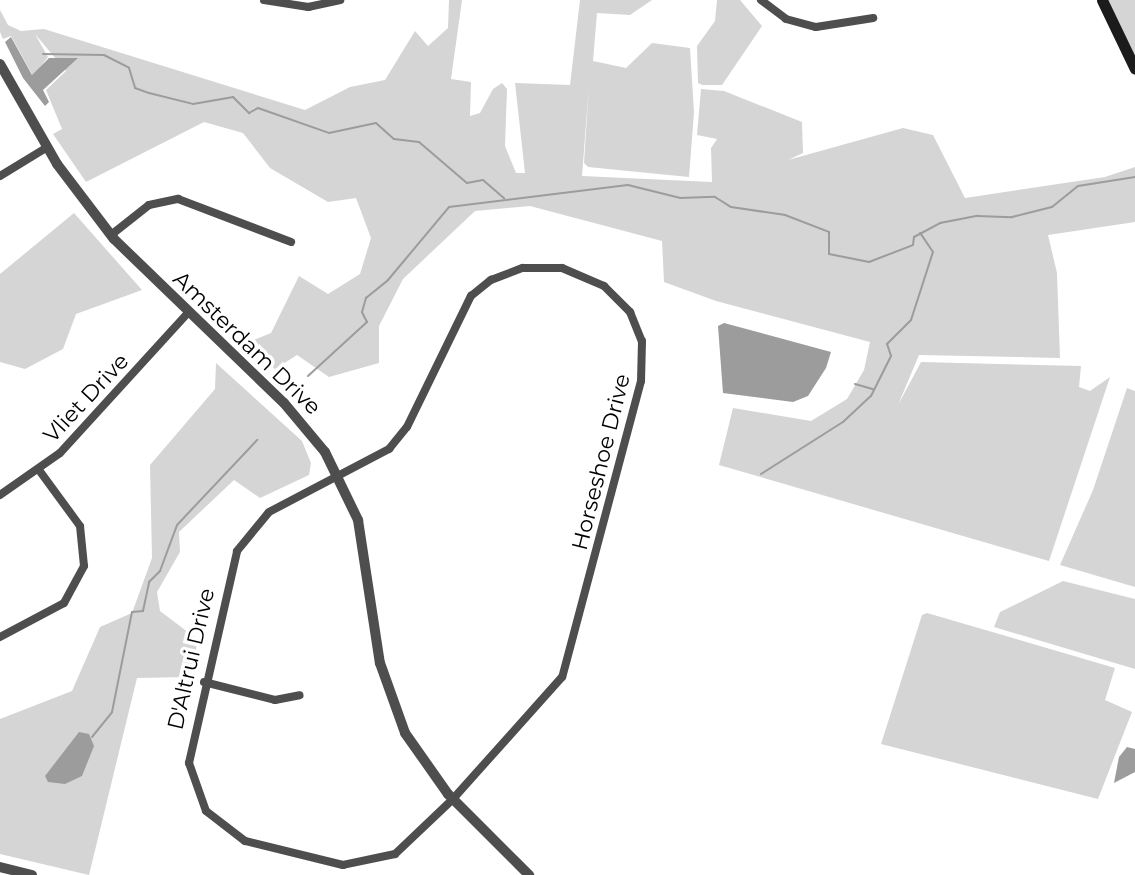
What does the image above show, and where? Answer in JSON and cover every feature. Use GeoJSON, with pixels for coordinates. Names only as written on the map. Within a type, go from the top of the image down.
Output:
{"type":"FeatureCollection","features":[{"type":"Feature","properties":{"kind":"main road"},"geometry":{"type":"LineString","coordinates":[[1102,0],[1135,69]]}},
{"type":"Feature","properties":{"kind":"street"},"geometry":{"type":"LineString","coordinates":[[264,0],[308,7],[340,0]]}},
{"type":"Feature","properties":{"kind":"street"},"geometry":{"type":"LineString","coordinates":[[761,0],[786,19],[816,27],[873,18]]}},
{"type":"Feature","properties":{"kind":"street","name":"Amsterdam Drive"},"geometry":{"type":"LineString","coordinates":[[0,64],[46,148],[111,235],[187,314],[294,412],[339,475],[363,538],[380,663],[392,705],[418,756],[453,799],[529,875]]}},
{"type":"Feature","properties":{"kind":"street"},"geometry":{"type":"LineString","coordinates":[[0,176],[46,148]]}},
{"type":"Feature","properties":{"kind":"street"},"geometry":{"type":"LineString","coordinates":[[111,235],[149,205],[178,199],[291,242]]}},
{"type":"Feature","properties":{"kind":"street","name":"Horseshoe Drive"},"geometry":{"type":"LineString","coordinates":[[339,475],[400,438],[456,320],[471,296],[491,280],[523,268],[562,268],[604,286],[630,312],[642,341],[641,381],[566,668],[552,693],[453,799]]}},
{"type":"Feature","properties":{"kind":"street","name":"Vliet Drive"},"geometry":{"type":"LineString","coordinates":[[0,495],[39,470],[187,314]]}},
{"type":"Feature","properties":{"kind":"street"},"geometry":{"type":"LineString","coordinates":[[0,637],[64,603],[84,566],[80,526],[39,470]]}},
{"type":"Feature","properties":{"kind":"street","name":"D'Altrui Drive"},"geometry":{"type":"LineString","coordinates":[[339,475],[269,512],[242,540],[190,742],[190,775],[206,811],[245,841],[331,863],[370,863],[404,848],[453,799]]}},
{"type":"Feature","properties":{"kind":"street"},"geometry":{"type":"LineString","coordinates":[[204,682],[275,700],[300,695]]}},
{"type":"Feature","properties":{"kind":"street"},"geometry":{"type":"LineString","coordinates":[[0,867],[32,875]]}},
{"type":"Feature","properties":{"kind":"shaded area"},"geometry":{"type":"Polygon","coordinates":[[[449,0],[462,0],[451,79],[471,82],[470,116],[480,113],[493,89],[502,83],[507,89],[505,146],[516,173],[525,173],[515,83],[570,85],[580,0],[652,0],[630,15],[597,13],[593,61],[626,68],[652,43],[690,48],[694,112],[689,177],[588,167],[584,163],[589,85],[582,176],[712,182],[711,148],[717,139],[697,135],[701,89],[724,91],[802,122],[803,153],[788,160],[903,128],[933,135],[965,198],[1105,177],[1135,167],[1135,222],[1048,235],[1057,273],[1060,358],[919,355],[898,405],[921,362],[1081,366],[1079,387],[1090,391],[1110,377],[1049,561],[719,465],[733,408],[811,421],[847,399],[864,370],[870,342],[716,301],[664,282],[662,241],[530,206],[475,211],[403,279],[379,326],[379,363],[329,377],[297,355],[275,369],[244,344],[271,333],[299,276],[328,294],[360,274],[371,238],[356,198],[328,202],[270,168],[243,133],[204,122],[86,182],[53,134],[62,129],[46,90],[66,71],[35,34],[48,57],[33,76],[11,36],[3,39],[0,32],[0,10],[8,25],[21,31],[44,29],[305,110],[350,87],[385,80],[415,31],[428,46],[448,28],[449,0]]]}},
{"type":"Feature","properties":{"kind":"shaded area"},"geometry":{"type":"Polygon","coordinates":[[[717,0],[740,0],[762,26],[722,85],[702,85],[698,83],[697,46],[715,21],[717,0]]]}},
{"type":"Feature","properties":{"kind":"shaded area"},"geometry":{"type":"Polygon","coordinates":[[[1108,0],[1135,0],[1135,57],[1108,0]]]}},
{"type":"Feature","properties":{"kind":"shaded area"},"geometry":{"type":"Polygon","coordinates":[[[11,37],[32,75],[49,58],[78,58],[43,90],[49,102],[45,106],[23,78],[5,42],[11,37]]]}},
{"type":"Feature","properties":{"kind":"shaded area"},"geometry":{"type":"Polygon","coordinates":[[[74,213],[142,290],[76,314],[63,349],[25,369],[0,362],[0,274],[74,213]]]}},
{"type":"Feature","properties":{"kind":"shaded area"},"geometry":{"type":"Polygon","coordinates":[[[724,323],[831,352],[826,368],[808,396],[793,402],[723,393],[718,326],[724,323]]]}},
{"type":"Feature","properties":{"kind":"shaded area"},"geometry":{"type":"Polygon","coordinates":[[[216,363],[302,441],[311,463],[309,475],[260,498],[234,480],[179,532],[180,552],[157,592],[160,611],[197,639],[195,662],[187,677],[137,678],[89,875],[0,854],[0,719],[72,691],[100,627],[132,613],[152,558],[150,465],[215,389],[216,363]]]}},
{"type":"Feature","properties":{"kind":"shaded area"},"geometry":{"type":"Polygon","coordinates":[[[1127,388],[1135,391],[1135,587],[1060,565],[1093,490],[1127,388]]]}},
{"type":"Feature","properties":{"kind":"shaded area"},"geometry":{"type":"Polygon","coordinates":[[[1063,581],[1135,599],[1135,669],[994,627],[1000,612],[1063,581]]]}},
{"type":"Feature","properties":{"kind":"shaded area"},"geometry":{"type":"Polygon","coordinates":[[[927,613],[1115,668],[1105,700],[1132,712],[1098,799],[881,744],[922,615],[927,613]]]}},
{"type":"Feature","properties":{"kind":"shaded area"},"geometry":{"type":"Polygon","coordinates":[[[79,732],[89,734],[94,746],[82,776],[65,784],[48,782],[45,776],[79,732]]]}},
{"type":"Feature","properties":{"kind":"shaded area"},"geometry":{"type":"Polygon","coordinates":[[[1127,747],[1135,749],[1135,772],[1114,783],[1119,757],[1127,747]]]}},
{"type":"Feature","properties":{"kind":"waterway"},"geometry":{"type":"LineString","coordinates":[[43,54],[104,55],[129,68],[135,88],[149,93],[193,104],[233,97],[249,113],[258,108],[329,133],[376,123],[394,139],[419,142],[467,183],[483,180],[504,198]]}},
{"type":"Feature","properties":{"kind":"waterway"},"geometry":{"type":"LineString","coordinates":[[308,376],[367,322],[362,312],[366,298],[388,280],[449,207],[628,185],[680,198],[715,197],[731,207],[785,215],[829,232],[829,254],[869,262],[913,245],[914,237],[940,223],[977,216],[1012,217],[1052,207],[1078,186],[1135,177]]}},
{"type":"Feature","properties":{"kind":"waterway"},"geometry":{"type":"LineString","coordinates":[[761,474],[843,422],[871,396],[891,356],[887,344],[911,320],[933,252],[920,233]]}},
{"type":"Feature","properties":{"kind":"waterway"},"geometry":{"type":"LineString","coordinates":[[855,384],[873,389]]}},
{"type":"Feature","properties":{"kind":"waterway"},"geometry":{"type":"LineString","coordinates":[[92,737],[112,712],[132,612],[143,611],[149,582],[160,571],[177,525],[257,440]]}}]}
